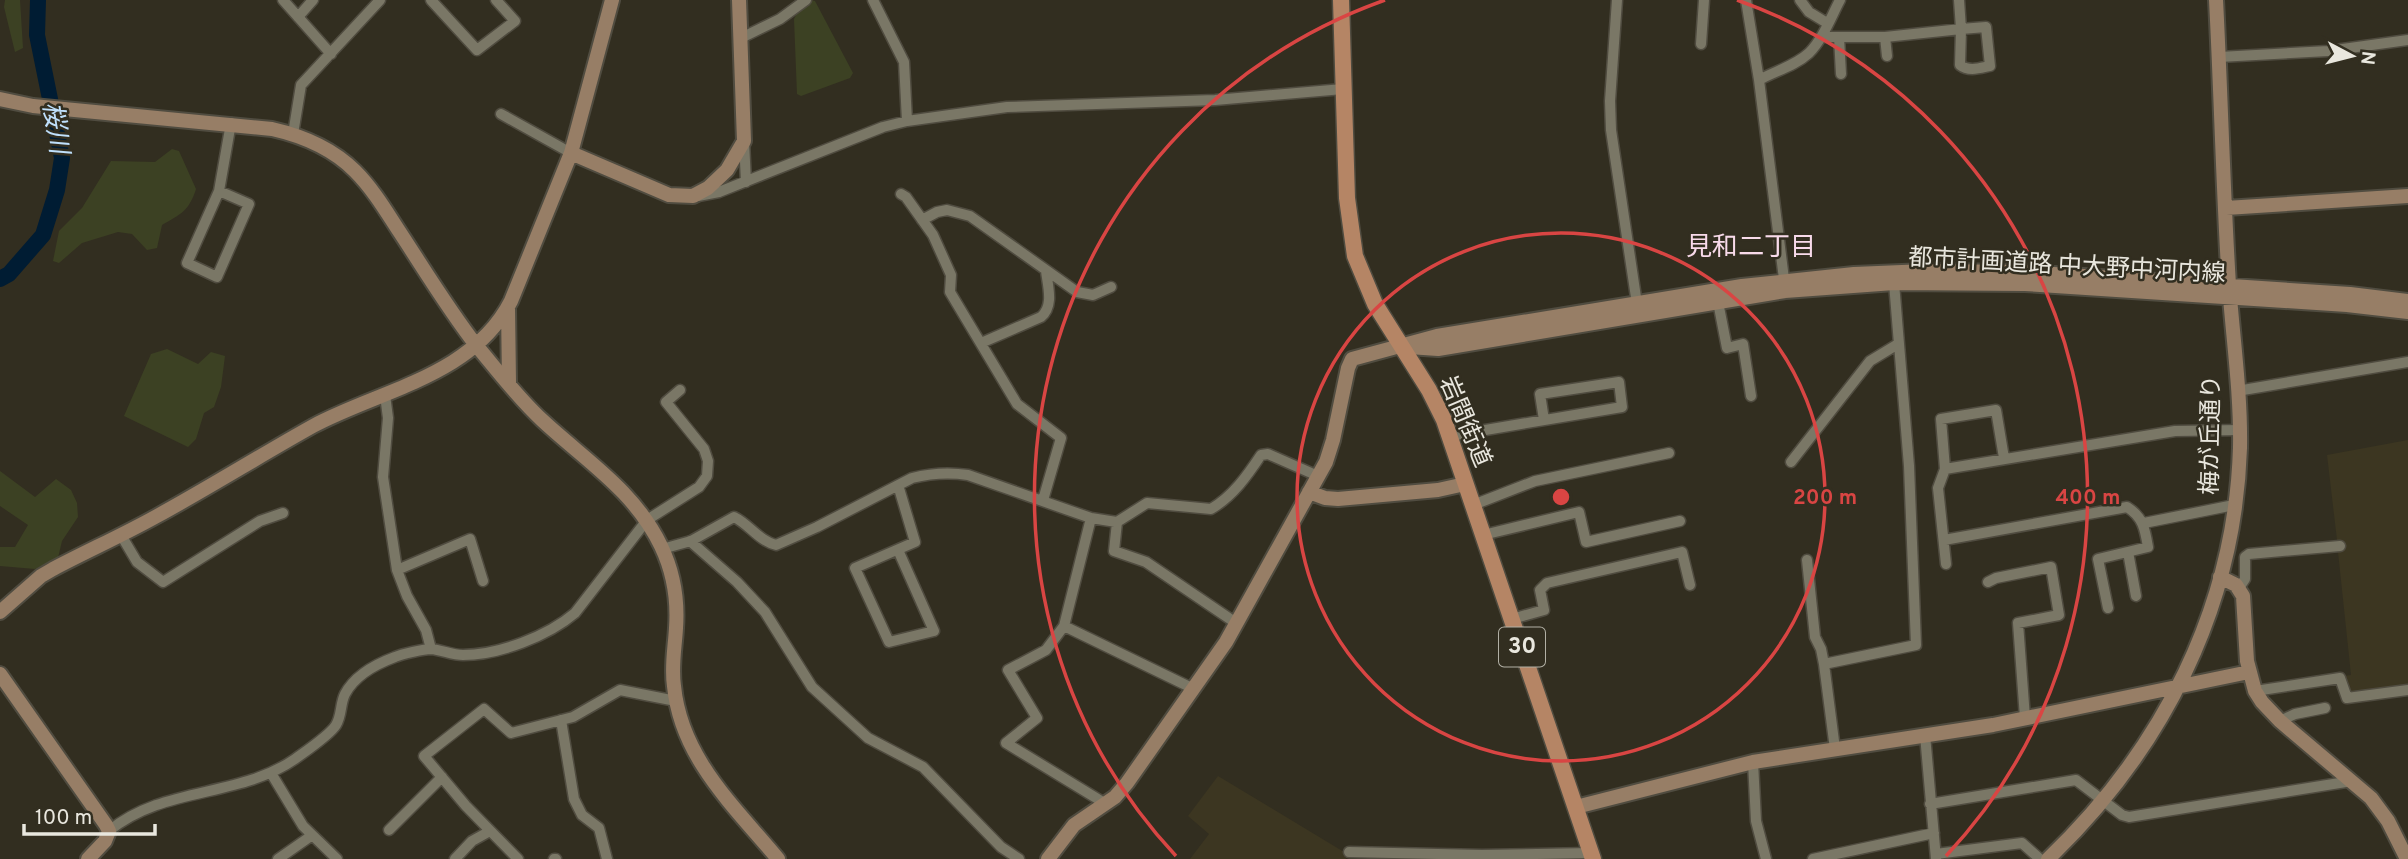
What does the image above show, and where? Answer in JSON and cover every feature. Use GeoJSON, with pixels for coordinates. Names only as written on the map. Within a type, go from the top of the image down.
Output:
{"type":"FeatureCollection","features":[{"type":"Feature","properties":{"kind":"main road","name":"岩間街道"},"geometry":{"type":"LineString","coordinates":[[1341,0],[1348,216],[1355,256],[1375,304],[1429,390],[1450,436],[1592,856]]}},
{"type":"Feature","properties":{"kind":"street"},"geometry":{"type":"LineString","coordinates":[[284,0],[331,54]]}},
{"type":"Feature","properties":{"kind":"street"},"geometry":{"type":"LineString","coordinates":[[298,17],[313,0]]}},
{"type":"Feature","properties":{"kind":"street"},"geometry":{"type":"LineString","coordinates":[[293,134],[301,85],[380,0]]}},
{"type":"Feature","properties":{"kind":"street"},"geometry":{"type":"LineString","coordinates":[[431,0],[477,50],[515,21],[496,0]]}},
{"type":"Feature","properties":{"kind":"street"},"geometry":{"type":"LineString","coordinates":[[0,612],[41,576],[121,535],[311,428],[444,367],[476,344],[508,307],[571,153],[612,0]]}},
{"type":"Feature","properties":{"kind":"street"},"geometry":{"type":"LineString","coordinates":[[739,0],[746,182]]}},
{"type":"Feature","properties":{"kind":"street"},"geometry":{"type":"LineString","coordinates":[[741,38],[780,19],[806,0]]}},
{"type":"Feature","properties":{"kind":"street"},"geometry":{"type":"LineString","coordinates":[[873,0],[904,62],[907,121]]}},
{"type":"Feature","properties":{"kind":"street"},"geometry":{"type":"LineString","coordinates":[[1617,0],[1610,101],[1611,130],[1637,304]]}},
{"type":"Feature","properties":{"kind":"street"},"geometry":{"type":"LineString","coordinates":[[1701,44],[1704,0]]}},
{"type":"Feature","properties":{"kind":"street"},"geometry":{"type":"LineString","coordinates":[[1746,0],[1785,286]]}},
{"type":"Feature","properties":{"kind":"street"},"geometry":{"type":"LineString","coordinates":[[1800,0],[1809,12],[1827,23]]}},
{"type":"Feature","properties":{"kind":"street"},"geometry":{"type":"LineString","coordinates":[[1759,80],[1809,53],[1821,37],[1840,0]]}},
{"type":"Feature","properties":{"kind":"street"},"geometry":{"type":"LineString","coordinates":[[1821,37],[1885,37],[1961,29],[1986,27],[1990,66],[1970,70],[1960,65],[1961,29],[1959,0]]}},
{"type":"Feature","properties":{"kind":"street","name":"梅が丘通り"},"geometry":{"type":"LineString","coordinates":[[2049,859],[2105,800],[2136,759],[2180,687],[2206,623],[2220,577],[2234,505],[2240,430],[2230,291],[2216,0]]}},
{"type":"Feature","properties":{"kind":"street"},"geometry":{"type":"LineString","coordinates":[[1839,37],[1841,74]]}},
{"type":"Feature","properties":{"kind":"street"},"geometry":{"type":"LineString","coordinates":[[1885,37],[1887,56]]}},
{"type":"Feature","properties":{"kind":"street"},"geometry":{"type":"LineString","coordinates":[[2219,57],[2328,51],[2408,40]]}},
{"type":"Feature","properties":{"kind":"street"},"geometry":{"type":"LineString","coordinates":[[501,114],[571,153],[669,195],[693,196],[719,192],[883,127],[907,121],[1007,107],[1215,100],[1343,89]]}},
{"type":"Feature","properties":{"kind":"street"},"geometry":{"type":"LineString","coordinates":[[0,99],[33,106],[272,129],[310,141],[337,156],[365,182],[476,344],[540,418],[625,493],[647,520],[662,549],[675,597],[673,671],[676,701],[688,740],[717,789],[778,859]]}},
{"type":"Feature","properties":{"kind":"street"},"geometry":{"type":"LineString","coordinates":[[219,191],[249,204],[217,277],[187,263],[219,191],[231,123]]}},
{"type":"Feature","properties":{"kind":"street"},"geometry":{"type":"LineString","coordinates":[[693,196],[708,188],[726,170],[744,141]]}},
{"type":"Feature","properties":{"kind":"street"},"geometry":{"type":"LineString","coordinates":[[901,194],[933,235],[951,275],[950,292],[1017,404],[1061,438],[1042,500]]}},
{"type":"Feature","properties":{"kind":"street"},"geometry":{"type":"LineString","coordinates":[[2226,208],[2408,196]]}},
{"type":"Feature","properties":{"kind":"street"},"geometry":{"type":"LineString","coordinates":[[922,220],[947,210],[970,216],[1077,292],[1093,295],[1111,287]]}},
{"type":"Feature","properties":{"kind":"street"},"geometry":{"type":"LineString","coordinates":[[981,343],[1047,312],[1049,302],[1046,271]]}},
{"type":"Feature","properties":{"kind":"street","name":"都市計画道路 中大野中河内線"},"geometry":{"type":"LineString","coordinates":[[1401,347],[1437,336],[1637,304],[1785,286],[1854,274],[2024,271],[2408,312]]}},
{"type":"Feature","properties":{"kind":"street"},"geometry":{"type":"LineString","coordinates":[[1824,664],[1916,645],[1909,466],[1894,283]]}},
{"type":"Feature","properties":{"kind":"street","name":"都市計画道路 中大野中河内線"},"geometry":{"type":"LineString","coordinates":[[1401,347],[1437,349],[1718,302],[1785,286],[2025,284],[2408,301]]}},
{"type":"Feature","properties":{"kind":"street"},"geometry":{"type":"LineString","coordinates":[[1718,302],[1727,348],[1743,344],[1751,396]]}},
{"type":"Feature","properties":{"kind":"street"},"geometry":{"type":"LineString","coordinates":[[508,307],[509,383]]}},
{"type":"Feature","properties":{"kind":"street"},"geometry":{"type":"LineString","coordinates":[[1791,462],[1870,360],[1898,344]]}},
{"type":"Feature","properties":{"kind":"street"},"geometry":{"type":"LineString","coordinates":[[1048,859],[1074,825],[1106,804],[1127,783],[1194,689],[1236,623],[1331,450],[1350,361],[1366,354],[1401,347]]}},
{"type":"Feature","properties":{"kind":"street"},"geometry":{"type":"LineString","coordinates":[[2237,391],[2408,362]]}},
{"type":"Feature","properties":{"kind":"street"},"geometry":{"type":"LineString","coordinates":[[1450,436],[1622,407],[1619,382],[1540,394],[1544,420]]}},
{"type":"Feature","properties":{"kind":"street"},"geometry":{"type":"LineString","coordinates":[[88,859],[105,841],[109,831],[149,806],[271,773],[295,759],[335,727],[345,694],[366,671],[397,656],[431,649],[460,655],[476,654],[526,642],[549,632],[575,612],[647,520],[699,487],[707,476],[708,461],[704,449],[666,402],[680,390]]}},
{"type":"Feature","properties":{"kind":"street"},"geometry":{"type":"LineString","coordinates":[[385,395],[388,418],[383,477],[397,570],[407,596],[426,630],[431,649]]}},
{"type":"Feature","properties":{"kind":"street"},"geometry":{"type":"LineString","coordinates":[[1946,564],[1938,488],[1945,469],[1941,419],[1996,410],[2004,458]]}},
{"type":"Feature","properties":{"kind":"street"},"geometry":{"type":"LineString","coordinates":[[1945,469],[2175,431],[2240,430]]}},
{"type":"Feature","properties":{"kind":"street"},"geometry":{"type":"LineString","coordinates":[[1473,505],[1535,481],[1669,453]]}},
{"type":"Feature","properties":{"kind":"street"},"geometry":{"type":"LineString","coordinates":[[662,549],[690,541],[734,517],[743,521],[769,543],[776,545],[898,485],[928,474],[947,472],[968,475],[1091,519],[1117,522],[1147,503],[1211,509],[1232,493],[1261,455],[1268,454],[1318,476]]}},
{"type":"Feature","properties":{"kind":"street"},"geometry":{"type":"LineString","coordinates":[[1309,492],[1338,499],[1438,490],[1465,484]]}},
{"type":"Feature","properties":{"kind":"street"},"geometry":{"type":"LineString","coordinates":[[898,485],[915,542],[855,569],[890,642],[934,631],[898,550]]}},
{"type":"Feature","properties":{"kind":"street"},"geometry":{"type":"LineString","coordinates":[[2144,523],[2234,505]]}},
{"type":"Feature","properties":{"kind":"street"},"geometry":{"type":"LineString","coordinates":[[1944,540],[2127,507],[2144,523],[2148,547],[2098,559],[2108,608]]}},
{"type":"Feature","properties":{"kind":"street"},"geometry":{"type":"LineString","coordinates":[[1483,535],[1579,512],[1586,542],[1679,520]]}},
{"type":"Feature","properties":{"kind":"street"},"geometry":{"type":"LineString","coordinates":[[121,535],[137,562],[163,582],[260,521],[283,513]]}},
{"type":"Feature","properties":{"kind":"street"},"geometry":{"type":"LineString","coordinates":[[1091,519],[1064,626],[1046,650],[1008,670],[1037,718],[1006,743],[1106,804]]}},
{"type":"Feature","properties":{"kind":"street"},"geometry":{"type":"LineString","coordinates":[[1117,522],[1114,551],[1146,562],[1236,623]]}},
{"type":"Feature","properties":{"kind":"street"},"geometry":{"type":"LineString","coordinates":[[397,570],[470,539],[483,582]]}},
{"type":"Feature","properties":{"kind":"street"},"geometry":{"type":"LineString","coordinates":[[690,541],[737,582],[765,612],[812,687],[868,738],[923,767],[1001,847],[1019,859]]}},
{"type":"Feature","properties":{"kind":"street"},"geometry":{"type":"LineString","coordinates":[[2239,589],[2245,579],[2247,555],[2340,546]]}},
{"type":"Feature","properties":{"kind":"street"},"geometry":{"type":"LineString","coordinates":[[1512,619],[1544,610],[1540,590],[1547,583],[1682,552],[1690,585]]}},
{"type":"Feature","properties":{"kind":"street"},"geometry":{"type":"LineString","coordinates":[[2127,552],[2136,596]]}},
{"type":"Feature","properties":{"kind":"street"},"geometry":{"type":"LineString","coordinates":[[1807,560],[1815,637],[1824,664],[1835,749]]}},
{"type":"Feature","properties":{"kind":"street"},"geometry":{"type":"LineString","coordinates":[[1988,582],[1996,578],[2051,568],[2059,615],[2018,623],[2025,718]]}},
{"type":"Feature","properties":{"kind":"street"},"geometry":{"type":"LineString","coordinates":[[2220,577],[2239,589],[2243,596],[2249,672],[2255,691],[2280,721],[2381,809],[2407,859]]}},
{"type":"Feature","properties":{"kind":"street"},"geometry":{"type":"LineString","coordinates":[[1064,626],[1194,689]]}},
{"type":"Feature","properties":{"kind":"street"},"geometry":{"type":"LineString","coordinates":[[1576,807],[1753,762],[2025,718],[2249,672]]}},
{"type":"Feature","properties":{"kind":"street"},"geometry":{"type":"LineString","coordinates":[[0,674],[109,831]]}},
{"type":"Feature","properties":{"kind":"street"},"geometry":{"type":"LineString","coordinates":[[2255,691],[2340,678],[2347,698],[2408,690]]}},
{"type":"Feature","properties":{"kind":"street"},"geometry":{"type":"LineString","coordinates":[[518,859],[424,756],[484,709],[511,733],[573,717],[620,690],[676,701]]}},
{"type":"Feature","properties":{"kind":"street"},"geometry":{"type":"LineString","coordinates":[[2280,721],[2325,708]]}},
{"type":"Feature","properties":{"kind":"street"},"geometry":{"type":"LineString","coordinates":[[561,720],[574,799],[582,815],[599,828],[607,859]]}},
{"type":"Feature","properties":{"kind":"street"},"geometry":{"type":"LineString","coordinates":[[1925,735],[1936,857],[2022,843],[2040,859]]}},
{"type":"Feature","properties":{"kind":"street"},"geometry":{"type":"LineString","coordinates":[[1753,762],[1756,821],[1766,859]]}},
{"type":"Feature","properties":{"kind":"street"},"geometry":{"type":"LineString","coordinates":[[271,773],[296,817],[311,836],[337,859]]}},
{"type":"Feature","properties":{"kind":"street"},"geometry":{"type":"LineString","coordinates":[[389,830],[442,777]]}},
{"type":"Feature","properties":{"kind":"street"},"geometry":{"type":"LineString","coordinates":[[1930,804],[2076,780],[2122,815],[2129,817],[2352,781]]}},
{"type":"Feature","properties":{"kind":"street"},"geometry":{"type":"LineString","coordinates":[[456,859],[472,841],[490,831]]}},
{"type":"Feature","properties":{"kind":"street"},"geometry":{"type":"LineString","coordinates":[[1813,859],[1934,833]]}},
{"type":"Feature","properties":{"kind":"street"},"geometry":{"type":"LineString","coordinates":[[278,859],[311,836]]}},
{"type":"Feature","properties":{"kind":"street"},"geometry":{"type":"LineString","coordinates":[[1349,852],[1395,857],[1592,856]]}},
{"type":"Feature","properties":{"kind":"shaded area"},"geometry":{"type":"Polygon","coordinates":[[[2408,440],[2408,688],[2347,695],[2343,676],[2351,675],[2338,552],[2341,551],[2337,540],[2327,455],[2408,440]]]}},
{"type":"Feature","properties":{"kind":"shaded area"},"geometry":{"type":"Polygon","coordinates":[[[1218,776],[1344,852],[1346,859],[1190,859],[1209,834],[1188,816],[1218,776]]]}},
{"type":"Feature","properties":{"kind":"green space"},"geometry":{"type":"Polygon","coordinates":[[[5,0],[20,0],[23,48],[15,52],[4,7],[5,0]]]}},
{"type":"Feature","properties":{"kind":"green space"},"geometry":{"type":"Polygon","coordinates":[[[811,0],[815,1],[853,73],[850,78],[801,96],[797,94],[794,19],[811,0]]]}},
{"type":"Feature","properties":{"kind":"green space"},"geometry":{"type":"Polygon","coordinates":[[[172,149],[179,151],[196,189],[183,211],[162,225],[157,248],[147,250],[132,234],[118,232],[82,243],[59,263],[53,261],[59,231],[82,208],[111,161],[155,162],[172,149]]]}},
{"type":"Feature","properties":{"kind":"green space"},"geometry":{"type":"Polygon","coordinates":[[[167,349],[198,364],[211,352],[225,356],[221,387],[214,407],[204,413],[196,439],[188,447],[124,416],[151,354],[167,349]]]}},
{"type":"Feature","properties":{"kind":"green space"},"geometry":{"type":"Polygon","coordinates":[[[0,471],[35,497],[56,479],[71,490],[77,503],[78,517],[62,541],[58,558],[35,569],[0,566],[0,547],[15,547],[28,525],[0,506],[0,471]]]}},
{"type":"Feature","properties":{"kind":"waterway","name":"桜川"},"geometry":{"type":"LineString","coordinates":[[0,279],[9,274],[43,235],[57,190],[62,158],[37,35],[38,0]]}},
{"type":"Feature","properties":{"kind":"district","name":"見和二丁目"},"geometry":{"type":"Point","coordinates":[1751,248]}}]}
